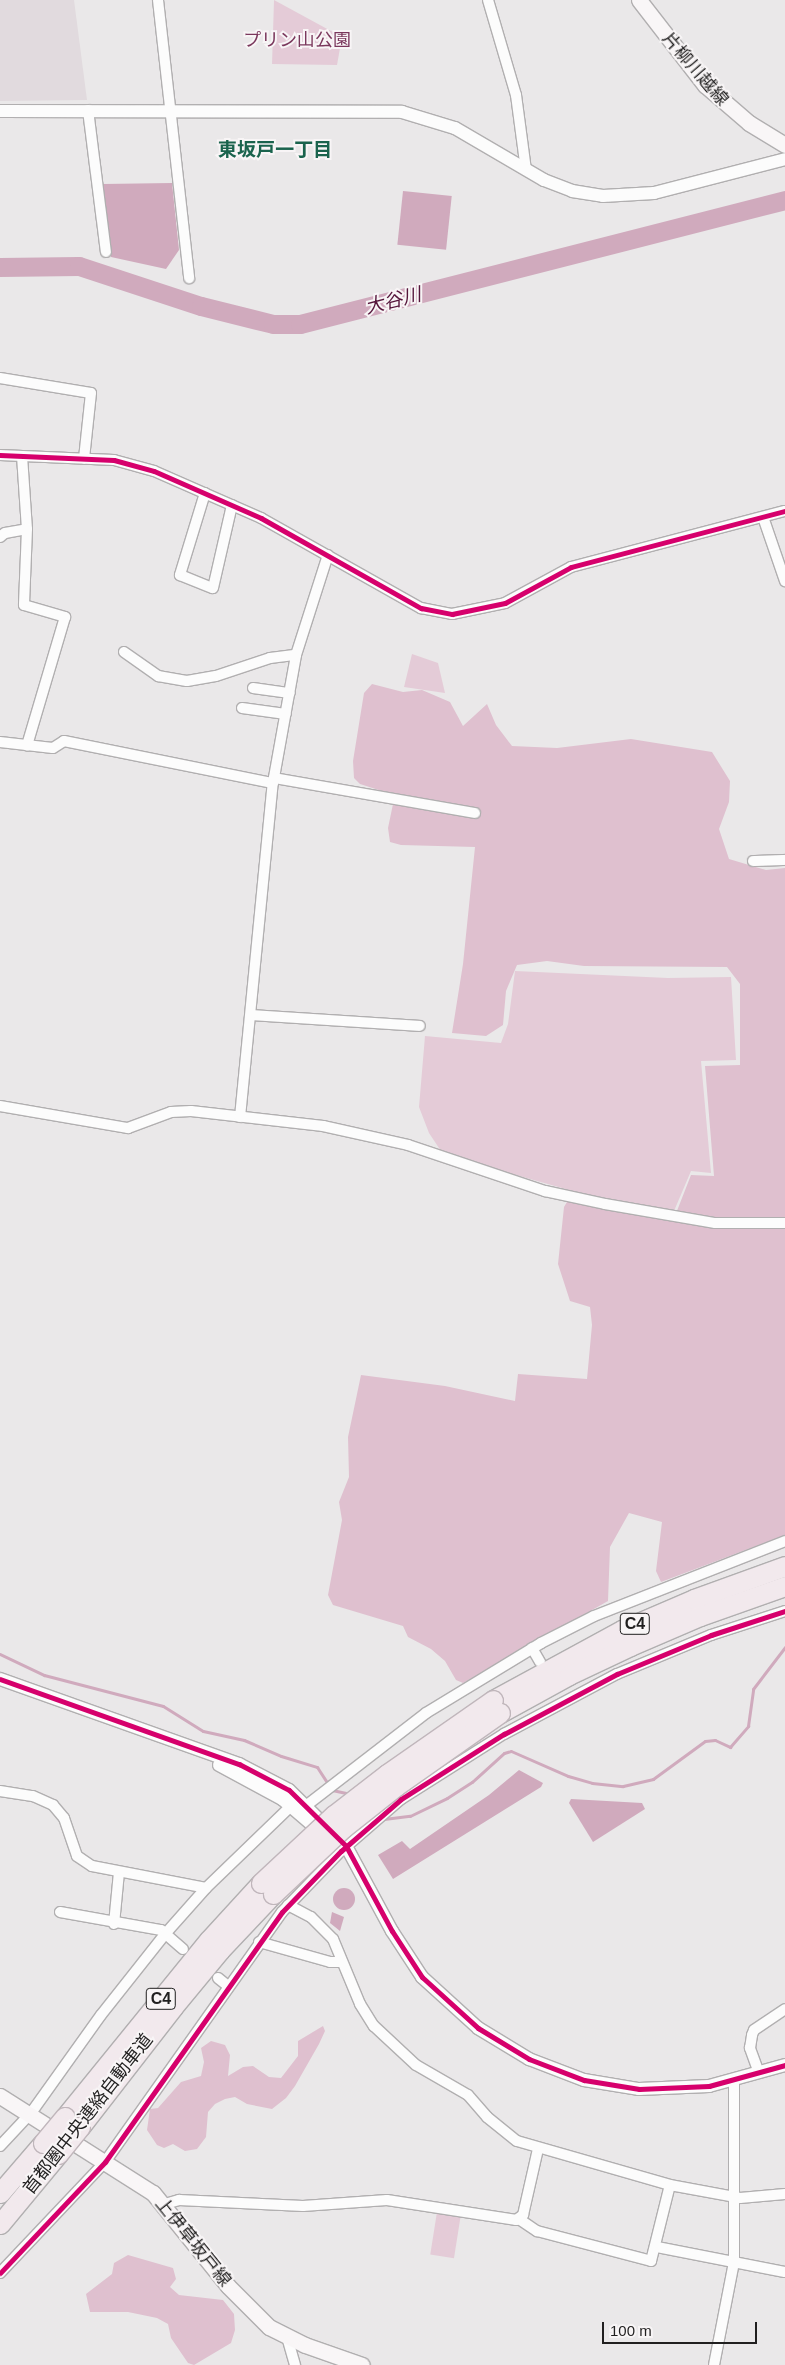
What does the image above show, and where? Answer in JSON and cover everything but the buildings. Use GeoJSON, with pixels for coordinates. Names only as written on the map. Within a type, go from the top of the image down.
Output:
{"type":"FeatureCollection","features":[{"type":"Feature","properties":{"kind":"highway","name":"首都圏中央連絡自動車道"},"geometry":{"type":"LineString","coordinates":[[0,2224],[51,2149],[209,1940],[267,1889],[496,1706],[622,1630],[694,1599],[785,1566]]}},
{"type":"Feature","properties":{"kind":"highway","name":"首都圏中央連絡自動車道"},"geometry":{"type":"LineString","coordinates":[[496,1706],[700,1616],[785,1586]]}},
{"type":"Feature","properties":{"kind":"highway","name":"首都圏中央連絡自動車道"},"geometry":{"type":"LineString","coordinates":[[0,2193],[51,2149]]}},
{"type":"Feature","properties":{"kind":"main road","name":"片柳川越線"},"geometry":{"type":"LineString","coordinates":[[639,0],[705,85],[749,123],[785,145]]}},
{"type":"Feature","properties":{"kind":"main road","name":"上伊草坂戸線"},"geometry":{"type":"LineString","coordinates":[[0,2096],[31,2113],[165,2204],[228,2286],[270,2327],[287,2337],[362,2365]]}},
{"type":"Feature","properties":{"kind":"street"},"geometry":{"type":"LineString","coordinates":[[158,0],[189,278]]}},
{"type":"Feature","properties":{"kind":"street"},"geometry":{"type":"LineString","coordinates":[[488,0],[516,96],[526,170]]}},
{"type":"Feature","properties":{"kind":"street"},"geometry":{"type":"LineString","coordinates":[[88,110],[106,252]]}},
{"type":"Feature","properties":{"kind":"street"},"geometry":{"type":"LineString","coordinates":[[0,111],[371,111],[421,115],[468,134],[526,170],[572,190],[603,196],[639,196],[785,159]]}},
{"type":"Feature","properties":{"kind":"street"},"geometry":{"type":"LineString","coordinates":[[0,378],[91,393],[84,459]]}},
{"type":"Feature","properties":{"kind":"street"},"geometry":{"type":"LineString","coordinates":[[0,456],[114,460],[154,472],[232,505],[328,555],[421,608],[461,613],[485,609],[516,598],[571,567],[785,511]]}},
{"type":"Feature","properties":{"kind":"street"},"geometry":{"type":"LineString","coordinates":[[22,456],[27,529],[24,605],[65,617],[27,745]]}},
{"type":"Feature","properties":{"kind":"street"},"geometry":{"type":"LineString","coordinates":[[205,492],[180,575],[213,588],[232,505]]}},
{"type":"Feature","properties":{"kind":"street"},"geometry":{"type":"LineString","coordinates":[[762,517],[785,581]]}},
{"type":"Feature","properties":{"kind":"street"},"geometry":{"type":"LineString","coordinates":[[0,537],[5,532],[27,529]]}},
{"type":"Feature","properties":{"kind":"street"},"geometry":{"type":"LineString","coordinates":[[240,1117],[243,1062],[252,1015],[273,781],[296,655],[328,555]]}},
{"type":"Feature","properties":{"kind":"street"},"geometry":{"type":"LineString","coordinates":[[124,652],[158,676],[187,681],[216,676],[270,658],[296,655]]}},
{"type":"Feature","properties":{"kind":"street"},"geometry":{"type":"LineString","coordinates":[[253,688],[290,694]]}},
{"type":"Feature","properties":{"kind":"street"},"geometry":{"type":"LineString","coordinates":[[242,708],[286,714]]}},
{"type":"Feature","properties":{"kind":"street"},"geometry":{"type":"LineString","coordinates":[[0,742],[53,748],[64,741],[273,781],[475,813]]}},
{"type":"Feature","properties":{"kind":"street"},"geometry":{"type":"LineString","coordinates":[[753,861],[785,860]]}},
{"type":"Feature","properties":{"kind":"street"},"geometry":{"type":"LineString","coordinates":[[252,1015],[420,1026]]}},
{"type":"Feature","properties":{"kind":"street"},"geometry":{"type":"LineString","coordinates":[[0,1106],[128,1128],[171,1112],[240,1117],[373,1135],[545,1191],[605,1204],[715,1223],[785,1223]]}},
{"type":"Feature","properties":{"kind":"street"},"geometry":{"type":"LineString","coordinates":[[307,1805],[426,1713],[532,1648],[594,1616],[785,1541]]}},
{"type":"Feature","properties":{"kind":"street"},"geometry":{"type":"LineString","coordinates":[[0,2273],[105,2162],[259,1942],[288,1905],[373,1823],[431,1778],[560,1698],[711,1635],[785,1611]]}},
{"type":"Feature","properties":{"kind":"street"},"geometry":{"type":"LineString","coordinates":[[532,1648],[540,1662]]}},
{"type":"Feature","properties":{"kind":"street"},"geometry":{"type":"LineString","coordinates":[[0,1679],[260,1773],[307,1805],[344,1849],[406,1955],[435,1991],[478,2028],[529,2058],[556,2071],[612,2087],[681,2089],[734,2080],[785,2065]]}},
{"type":"Feature","properties":{"kind":"street"},"geometry":{"type":"LineString","coordinates":[[148,1734],[224,1767],[291,1806],[344,1849]]}},
{"type":"Feature","properties":{"kind":"street"},"geometry":{"type":"LineString","coordinates":[[0,1791],[44,1799],[53,1805],[64,1818],[77,1856],[92,1866],[206,1888]]}},
{"type":"Feature","properties":{"kind":"street"},"geometry":{"type":"LineString","coordinates":[[0,2146],[31,2113],[101,2015],[166,1933],[206,1888],[291,1806]]}},
{"type":"Feature","properties":{"kind":"street"},"geometry":{"type":"LineString","coordinates":[[114,1924],[119,1872]]}},
{"type":"Feature","properties":{"kind":"street"},"geometry":{"type":"LineString","coordinates":[[288,1905],[321,1926],[339,1950],[342,1962],[360,2004],[374,2026],[401,2053],[432,2076],[468,2095],[502,2130],[538,2149],[670,2185],[733,2197],[785,2194]]}},
{"type":"Feature","properties":{"kind":"street"},"geometry":{"type":"LineString","coordinates":[[60,1912],[114,1924],[151,1927],[166,1933],[183,1949]]}},
{"type":"Feature","properties":{"kind":"street"},"geometry":{"type":"LineString","coordinates":[[259,1942],[330,1962],[342,1962]]}},
{"type":"Feature","properties":{"kind":"street"},"geometry":{"type":"LineString","coordinates":[[218,1978],[228,1986]]}},
{"type":"Feature","properties":{"kind":"street"},"geometry":{"type":"LineString","coordinates":[[759,2073],[750,2048],[754,2030],[785,2009]]}},
{"type":"Feature","properties":{"kind":"street"},"geometry":{"type":"LineString","coordinates":[[714,2365],[734,2262],[734,2080]]}},
{"type":"Feature","properties":{"kind":"street"},"geometry":{"type":"LineString","coordinates":[[519,2218],[523,2215],[538,2149]]}},
{"type":"Feature","properties":{"kind":"street"},"geometry":{"type":"LineString","coordinates":[[165,2204],[179,2200],[303,2206],[387,2200],[519,2218],[537,2231],[651,2261],[657,2247],[670,2185]]}},
{"type":"Feature","properties":{"kind":"street"},"geometry":{"type":"LineString","coordinates":[[657,2247],[785,2272]]}},
{"type":"Feature","properties":{"kind":"street"},"geometry":{"type":"LineString","coordinates":[[287,2337],[295,2365]]}},
{"type":"Feature","properties":{"kind":"shaded area"},"geometry":{"type":"Polygon","coordinates":[[[0,0],[74,0],[87,100],[0,101],[0,0]]]}},
{"type":"Feature","properties":{"kind":"shaded area"},"geometry":{"type":"Polygon","coordinates":[[[172,183],[179,250],[166,269],[111,257],[103,184],[172,183]]]}},
{"type":"Feature","properties":{"kind":"shaded area"},"geometry":{"type":"Polygon","coordinates":[[[403,191],[452,196],[446,250],[397,245],[403,191]]]}},
{"type":"Feature","properties":{"kind":"shaded area"},"geometry":{"type":"Polygon","coordinates":[[[372,684],[403,692],[422,690],[450,702],[463,726],[487,704],[496,725],[512,746],[557,748],[631,739],[712,752],[730,781],[729,802],[719,829],[729,859],[766,870],[785,868],[785,1535],[661,1582],[656,1571],[662,1522],[629,1513],[610,1547],[608,1601],[463,1683],[456,1680],[445,1661],[431,1649],[408,1637],[403,1626],[333,1605],[328,1595],[342,1520],[339,1502],[349,1477],[348,1437],[361,1375],[445,1386],[515,1401],[518,1374],[587,1379],[592,1325],[590,1307],[570,1301],[558,1264],[564,1207],[567,1202],[575,1202],[673,1221],[691,1175],[714,1176],[705,1066],[740,1065],[740,984],[727,967],[584,966],[547,961],[517,965],[506,991],[503,1025],[486,1036],[452,1033],[463,964],[475,847],[401,845],[390,842],[388,828],[393,804],[385,792],[360,784],[354,778],[353,761],[364,693],[372,684]]]}},
{"type":"Feature","properties":{"kind":"shaded area"},"geometry":{"type":"Polygon","coordinates":[[[519,1770],[543,1783],[541,1787],[393,1879],[378,1855],[402,1841],[410,1849],[489,1795],[519,1770]]]}},
{"type":"Feature","properties":{"kind":"shaded area"},"geometry":{"type":"Polygon","coordinates":[[[571,1799],[642,1803],[645,1809],[593,1842],[569,1803],[571,1799]]]}},
{"type":"Feature","properties":{"kind":"shaded area"},"geometry":{"type":"Polygon","coordinates":[[[340,1888],[348,1888],[355,1895],[355,1903],[348,1910],[340,1910],[333,1903],[333,1895],[340,1888]]]}},
{"type":"Feature","properties":{"kind":"shaded area"},"geometry":{"type":"Polygon","coordinates":[[[332,1912],[344,1917],[340,1931],[330,1923],[332,1912]]]}},
{"type":"Feature","properties":{"kind":"shaded area"},"geometry":{"type":"Polygon","coordinates":[[[323,2026],[325,2031],[319,2044],[295,2086],[286,2098],[272,2109],[247,2104],[235,2097],[215,2104],[208,2112],[206,2137],[197,2149],[185,2151],[173,2144],[164,2148],[157,2145],[147,2130],[150,2109],[158,2108],[181,2082],[201,2076],[204,2062],[201,2048],[211,2041],[225,2045],[230,2055],[228,2076],[243,2067],[253,2066],[269,2077],[281,2078],[298,2056],[298,2041],[323,2026]]]}},
{"type":"Feature","properties":{"kind":"shaded area"},"geometry":{"type":"Polygon","coordinates":[[[128,2255],[173,2268],[176,2279],[170,2287],[179,2295],[223,2300],[234,2314],[235,2330],[231,2343],[194,2365],[188,2363],[171,2338],[168,2324],[157,2318],[128,2312],[90,2312],[86,2294],[112,2274],[114,2263],[128,2255]]]}},
{"type":"Feature","properties":{"kind":"green space","name":"プリン山公園"},"geometry":{"type":"Polygon","coordinates":[[[274,0],[342,37],[337,65],[272,64],[274,0]]]}},
{"type":"Feature","properties":{"kind":"green space"},"geometry":{"type":"Polygon","coordinates":[[[412,654],[438,663],[445,693],[404,687],[412,654]]]}},
{"type":"Feature","properties":{"kind":"green space"},"geometry":{"type":"Polygon","coordinates":[[[515,971],[668,978],[731,977],[736,1060],[701,1061],[711,1173],[691,1171],[674,1211],[601,1199],[484,1166],[441,1151],[429,1133],[419,1107],[425,1036],[501,1043],[508,1024],[515,971]]]}},
{"type":"Feature","properties":{"kind":"green space"},"geometry":{"type":"Polygon","coordinates":[[[437,2212],[461,2216],[454,2258],[430,2254],[437,2212]]]}},
{"type":"Feature","properties":{"kind":"waterway","name":"大谷川"},"geometry":{"type":"LineString","coordinates":[[0,267],[79,266],[201,306],[273,324],[300,324],[785,200]]}},
{"type":"Feature","properties":{"kind":"waterway"},"geometry":{"type":"LineString","coordinates":[[384,1819],[410,1816],[447,1798],[472,1782],[504,1753],[511,1751],[568,1776],[592,1783],[623,1786],[653,1779],[705,1741],[715,1740],[730,1747],[748,1726],[753,1689],[785,1647]]}},
{"type":"Feature","properties":{"kind":"waterway"},"geometry":{"type":"LineString","coordinates":[[0,1654],[44,1675],[163,1706],[203,1731],[244,1740],[281,1756],[317,1767],[332,1790],[351,1794]]}},
{"type":"Feature","properties":{"kind":"cycle path"},"geometry":{"type":"LineString","coordinates":[[0,455],[114,460],[154,471],[261,518],[421,608],[452,614],[505,603],[571,567],[785,511]]}},
{"type":"Feature","properties":{"kind":"cycle path"},"geometry":{"type":"LineString","coordinates":[[0,2273],[105,2162],[282,1912],[341,1851],[401,1799],[504,1734],[617,1674],[711,1635],[785,1611]]}},
{"type":"Feature","properties":{"kind":"cycle path"},"geometry":{"type":"LineString","coordinates":[[0,1679],[239,1764],[289,1790],[346,1846],[392,1931],[422,1977],[478,2028],[529,2059],[584,2080],[639,2089],[709,2086],[785,2065]]}},
{"type":"Feature","properties":{"kind":"district","name":"東坂戸一丁目"},"geometry":{"type":"Point","coordinates":[275,150]}}]}
